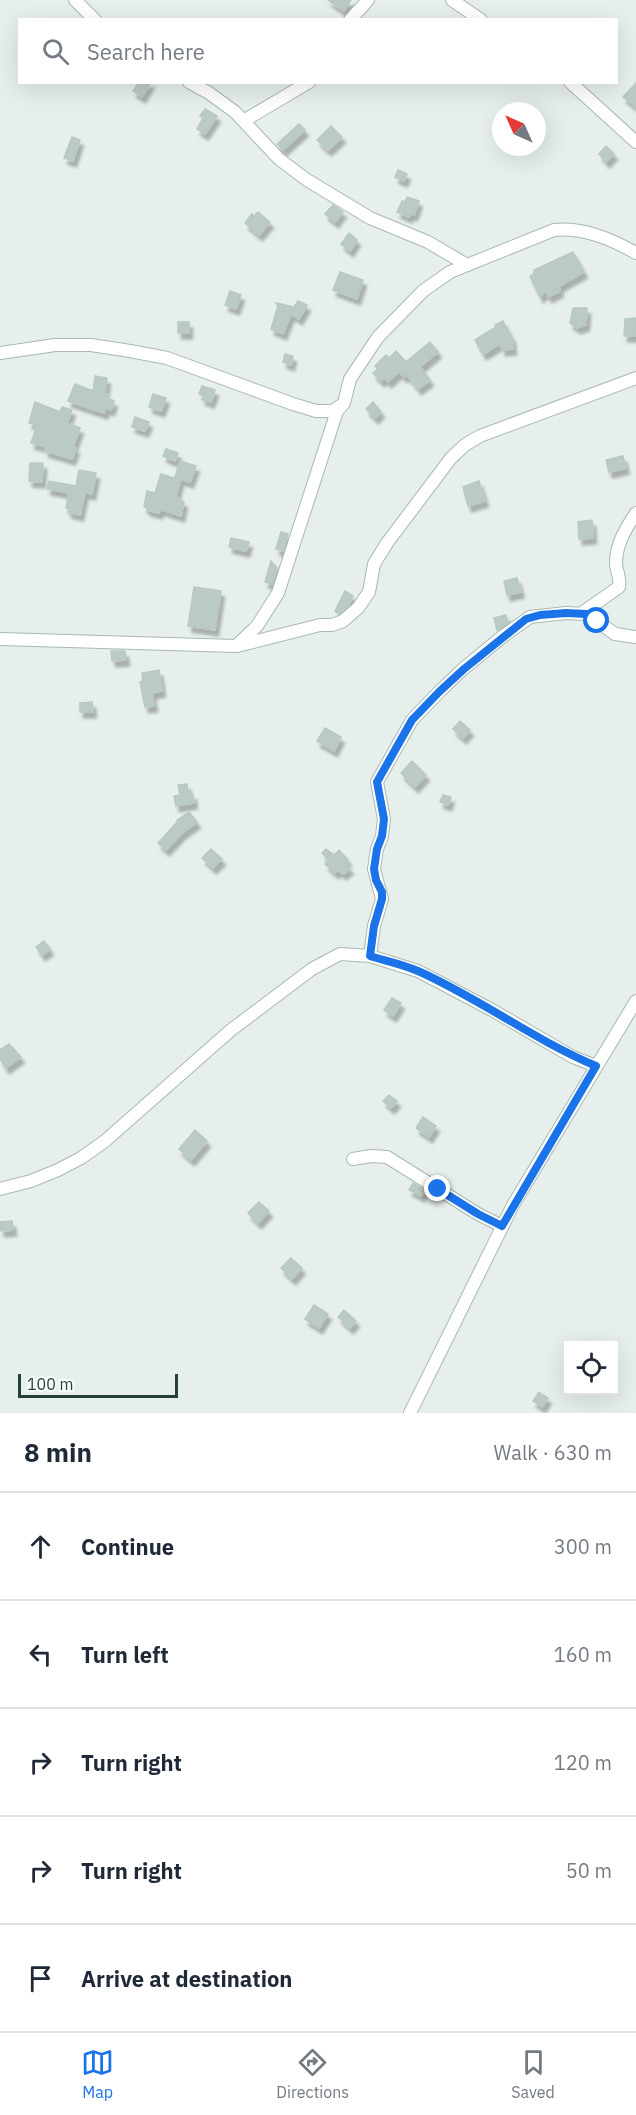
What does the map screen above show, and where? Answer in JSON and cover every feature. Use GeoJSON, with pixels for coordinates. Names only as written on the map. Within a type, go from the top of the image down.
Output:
{"type":"FeatureCollection","features":[{"type":"Feature","properties":{"kind":"street"},"geometry":{"type":"LineString","coordinates":[[75,0],[93,18]]}},
{"type":"Feature","properties":{"kind":"street"},"geometry":{"type":"LineString","coordinates":[[352,18],[368,0]]}},
{"type":"Feature","properties":{"kind":"street"},"geometry":{"type":"LineString","coordinates":[[452,0],[478,18]]}},
{"type":"Feature","properties":{"kind":"street"},"geometry":{"type":"LineString","coordinates":[[192,84],[221,101],[245,120],[279,159],[307,180],[370,218],[428,242],[467,265]]}},
{"type":"Feature","properties":{"kind":"street"},"geometry":{"type":"LineString","coordinates":[[245,120],[306,84]]}},
{"type":"Feature","properties":{"kind":"street"},"geometry":{"type":"LineString","coordinates":[[572,84],[636,142]]}},
{"type":"Feature","properties":{"kind":"street"},"geometry":{"type":"LineString","coordinates":[[236,646],[257,626],[278,593],[337,411],[344,403],[350,379],[378,337],[395,318],[435,281],[450,272],[536,237],[563,229],[593,234],[636,253]]}},
{"type":"Feature","properties":{"kind":"street"},"geometry":{"type":"LineString","coordinates":[[0,352],[45,346],[109,347],[167,358],[316,411],[333,411],[344,403]]}},
{"type":"Feature","properties":{"kind":"street"},"geometry":{"type":"LineString","coordinates":[[0,639],[236,646],[320,625],[332,625],[351,615],[358,608],[369,592],[374,564],[387,543],[451,458],[474,439],[636,378]]}},
{"type":"Feature","properties":{"kind":"street"},"geometry":{"type":"LineString","coordinates":[[582,613],[619,587],[620,581],[616,567],[617,548],[636,513]]}},
{"type":"Feature","properties":{"kind":"street"},"geometry":{"type":"LineString","coordinates":[[370,956],[374,926],[382,899],[382,892],[374,869],[384,819],[377,782],[412,720],[464,669],[526,619],[540,615],[582,613],[590,615],[615,634],[636,637]]}},
{"type":"Feature","properties":{"kind":"street"},"geometry":{"type":"LineString","coordinates":[[0,1189],[31,1181],[81,1158],[105,1141],[231,1030],[322,963],[340,954],[370,956],[418,971],[573,1057],[596,1066]]}},
{"type":"Feature","properties":{"kind":"street"},"geometry":{"type":"LineString","coordinates":[[410,1413],[502,1226],[636,1001]]}},
{"type":"Feature","properties":{"kind":"street"},"geometry":{"type":"LineString","coordinates":[[353,1159],[371,1156],[387,1157],[478,1214],[502,1226]]}},
{"type":"Feature","properties":{"kind":"building"},"geometry":{"type":"Polygon","coordinates":[[[328,0],[351,0],[344,11],[328,0]]]}},
{"type":"Feature","properties":{"kind":"building"},"geometry":{"type":"Polygon","coordinates":[[[636,83],[636,107],[623,97],[636,83]]]}},
{"type":"Feature","properties":{"kind":"building"},"geometry":{"type":"Polygon","coordinates":[[[138,84],[150,84],[142,97],[133,91],[138,84]]]}},
{"type":"Feature","properties":{"kind":"building"},"geometry":{"type":"Polygon","coordinates":[[[205,109],[217,116],[205,134],[197,129],[203,118],[200,116],[205,109]]]}},
{"type":"Feature","properties":{"kind":"building"},"geometry":{"type":"Polygon","coordinates":[[[299,124],[305,130],[283,150],[277,144],[299,124]]]}},
{"type":"Feature","properties":{"kind":"building"},"geometry":{"type":"Polygon","coordinates":[[[331,126],[342,137],[328,150],[317,140],[331,126]]]}},
{"type":"Feature","properties":{"kind":"building"},"geometry":{"type":"Polygon","coordinates":[[[72,137],[80,140],[73,161],[64,158],[72,137]]]}},
{"type":"Feature","properties":{"kind":"building"},"geometry":{"type":"Polygon","coordinates":[[[606,146],[614,154],[606,162],[599,154],[606,146]]]}},
{"type":"Feature","properties":{"kind":"building"},"geometry":{"type":"Polygon","coordinates":[[[398,170],[407,174],[404,181],[395,177],[398,170]]]}},
{"type":"Feature","properties":{"kind":"building"},"geometry":{"type":"Polygon","coordinates":[[[407,197],[419,201],[414,215],[410,213],[409,217],[397,212],[402,201],[405,202],[407,197]]]}},
{"type":"Feature","properties":{"kind":"building"},"geometry":{"type":"Polygon","coordinates":[[[333,205],[343,212],[335,222],[325,214],[333,205]]]}},
{"type":"Feature","properties":{"kind":"building"},"geometry":{"type":"Polygon","coordinates":[[[258,212],[270,222],[259,235],[245,223],[252,214],[254,216],[258,212]]]}},
{"type":"Feature","properties":{"kind":"building"},"geometry":{"type":"Polygon","coordinates":[[[349,233],[357,240],[350,251],[341,244],[349,233]]]}},
{"type":"Feature","properties":{"kind":"building"},"geometry":{"type":"Polygon","coordinates":[[[573,252],[584,272],[559,286],[560,291],[548,297],[546,291],[540,297],[530,276],[534,274],[534,270],[573,252]]]}},
{"type":"Feature","properties":{"kind":"building"},"geometry":{"type":"Polygon","coordinates":[[[340,272],[363,280],[357,299],[333,290],[340,272]]]}},
{"type":"Feature","properties":{"kind":"building"},"geometry":{"type":"Polygon","coordinates":[[[230,291],[241,295],[236,309],[225,305],[230,291]]]}},
{"type":"Feature","properties":{"kind":"building"},"geometry":{"type":"Polygon","coordinates":[[[298,301],[307,305],[299,319],[291,314],[283,334],[271,329],[278,306],[276,303],[294,307],[298,301]]]}},
{"type":"Feature","properties":{"kind":"building"},"geometry":{"type":"Polygon","coordinates":[[[573,308],[587,308],[586,325],[577,328],[570,323],[573,308]]]}},
{"type":"Feature","properties":{"kind":"building"},"geometry":{"type":"Polygon","coordinates":[[[636,318],[636,336],[624,336],[625,319],[636,318]]]}},
{"type":"Feature","properties":{"kind":"building"},"geometry":{"type":"Polygon","coordinates":[[[503,321],[512,338],[513,349],[502,350],[501,343],[483,354],[475,340],[503,321]]]}},
{"type":"Feature","properties":{"kind":"building"},"geometry":{"type":"Polygon","coordinates":[[[178,322],[189,322],[189,333],[178,333],[178,322]]]}},
{"type":"Feature","properties":{"kind":"building"},"geometry":{"type":"Polygon","coordinates":[[[430,342],[438,352],[420,367],[430,380],[418,389],[406,374],[404,377],[399,372],[388,382],[384,378],[381,381],[373,373],[378,369],[375,366],[386,355],[389,358],[396,351],[406,362],[430,342]]]}},
{"type":"Feature","properties":{"kind":"building"},"geometry":{"type":"Polygon","coordinates":[[[285,354],[293,356],[291,365],[283,362],[285,354]]]}},
{"type":"Feature","properties":{"kind":"building"},"geometry":{"type":"Polygon","coordinates":[[[95,376],[107,378],[105,394],[109,395],[108,399],[114,401],[111,410],[106,408],[104,413],[68,401],[75,384],[93,391],[95,376]]]}},
{"type":"Feature","properties":{"kind":"building"},"geometry":{"type":"Polygon","coordinates":[[[202,386],[215,390],[211,402],[202,399],[204,396],[199,394],[202,386]]]}},
{"type":"Feature","properties":{"kind":"building"},"geometry":{"type":"Polygon","coordinates":[[[153,394],[166,398],[161,411],[149,407],[153,394]]]}},
{"type":"Feature","properties":{"kind":"building"},"geometry":{"type":"Polygon","coordinates":[[[35,402],[60,412],[62,407],[72,410],[67,423],[80,428],[73,447],[76,448],[72,459],[45,451],[46,447],[31,443],[37,425],[29,423],[35,402]]]}},
{"type":"Feature","properties":{"kind":"building"},"geometry":{"type":"Polygon","coordinates":[[[373,402],[381,412],[375,418],[366,409],[373,402]]]}},
{"type":"Feature","properties":{"kind":"building"},"geometry":{"type":"Polygon","coordinates":[[[135,417],[149,422],[145,431],[132,427],[135,417]]]}},
{"type":"Feature","properties":{"kind":"building"},"geometry":{"type":"Polygon","coordinates":[[[166,449],[178,453],[175,461],[163,456],[166,449]]]}},
{"type":"Feature","properties":{"kind":"building"},"geometry":{"type":"Polygon","coordinates":[[[623,456],[626,468],[609,472],[606,460],[623,456]]]}},
{"type":"Feature","properties":{"kind":"building"},"geometry":{"type":"Polygon","coordinates":[[[180,461],[196,466],[190,482],[175,477],[180,461]]]}},
{"type":"Feature","properties":{"kind":"building"},"geometry":{"type":"Polygon","coordinates":[[[30,463],[43,463],[42,482],[29,481],[30,463]]]}},
{"type":"Feature","properties":{"kind":"building"},"geometry":{"type":"Polygon","coordinates":[[[79,470],[96,473],[92,494],[85,492],[80,515],[68,512],[69,509],[66,508],[69,493],[47,489],[49,481],[76,486],[79,470]]]}},
{"type":"Feature","properties":{"kind":"building"},"geometry":{"type":"Polygon","coordinates":[[[161,474],[180,480],[176,497],[184,502],[181,516],[160,509],[159,513],[144,507],[147,491],[155,493],[161,474]]]}},
{"type":"Feature","properties":{"kind":"building"},"geometry":{"type":"Polygon","coordinates":[[[479,481],[485,501],[468,506],[463,487],[479,481]]]}},
{"type":"Feature","properties":{"kind":"building"},"geometry":{"type":"Polygon","coordinates":[[[592,520],[593,538],[579,539],[578,522],[592,520]]]}},
{"type":"Feature","properties":{"kind":"building"},"geometry":{"type":"Polygon","coordinates":[[[281,532],[288,534],[283,551],[276,549],[281,532]]]}},
{"type":"Feature","properties":{"kind":"building"},"geometry":{"type":"Polygon","coordinates":[[[231,538],[249,542],[246,551],[229,547],[231,538]]]}},
{"type":"Feature","properties":{"kind":"building"},"geometry":{"type":"Polygon","coordinates":[[[271,561],[277,568],[272,584],[265,582],[271,561]]]}},
{"type":"Feature","properties":{"kind":"building"},"geometry":{"type":"Polygon","coordinates":[[[517,578],[521,592],[507,595],[504,581],[517,578]]]}},
{"type":"Feature","properties":{"kind":"building"},"geometry":{"type":"Polygon","coordinates":[[[194,587],[221,591],[215,630],[188,626],[194,587]]]}},
{"type":"Feature","properties":{"kind":"building"},"geometry":{"type":"Polygon","coordinates":[[[345,591],[353,596],[348,606],[339,614],[335,611],[345,591]]]}},
{"type":"Feature","properties":{"kind":"building"},"geometry":{"type":"Polygon","coordinates":[[[506,615],[508,623],[497,630],[494,618],[506,615]]]}},
{"type":"Feature","properties":{"kind":"building"},"geometry":{"type":"Polygon","coordinates":[[[111,651],[125,651],[126,660],[112,661],[111,651]]]}},
{"type":"Feature","properties":{"kind":"building"},"geometry":{"type":"Polygon","coordinates":[[[159,670],[162,691],[152,693],[154,706],[145,707],[140,682],[143,681],[142,673],[159,670]]]}},
{"type":"Feature","properties":{"kind":"building"},"geometry":{"type":"Polygon","coordinates":[[[92,702],[93,712],[80,712],[80,703],[92,702]]]}},
{"type":"Feature","properties":{"kind":"building"},"geometry":{"type":"Polygon","coordinates":[[[460,721],[470,730],[463,738],[453,729],[460,721]]]}},
{"type":"Feature","properties":{"kind":"building"},"geometry":{"type":"Polygon","coordinates":[[[325,728],[341,737],[334,751],[317,741],[325,728]]]}},
{"type":"Feature","properties":{"kind":"building"},"geometry":{"type":"Polygon","coordinates":[[[412,761],[426,775],[415,787],[401,773],[412,761]]]}},
{"type":"Feature","properties":{"kind":"building"},"geometry":{"type":"Polygon","coordinates":[[[187,784],[188,794],[193,794],[194,803],[176,806],[174,796],[180,795],[178,785],[187,784]]]}},
{"type":"Feature","properties":{"kind":"building"},"geometry":{"type":"Polygon","coordinates":[[[443,795],[451,797],[448,805],[440,802],[443,795]]]}},
{"type":"Feature","properties":{"kind":"building"},"geometry":{"type":"Polygon","coordinates":[[[189,812],[197,822],[181,834],[166,850],[158,843],[177,820],[189,812]]]}},
{"type":"Feature","properties":{"kind":"building"},"geometry":{"type":"Polygon","coordinates":[[[211,849],[222,859],[213,868],[202,858],[211,849]]]}},
{"type":"Feature","properties":{"kind":"building"},"geometry":{"type":"Polygon","coordinates":[[[326,849],[334,855],[339,850],[348,860],[345,864],[350,868],[343,874],[338,870],[335,873],[325,864],[329,860],[322,853],[326,849]]]}},
{"type":"Feature","properties":{"kind":"building"},"geometry":{"type":"Polygon","coordinates":[[[44,941],[50,949],[42,955],[36,947],[44,941]]]}},
{"type":"Feature","properties":{"kind":"building"},"geometry":{"type":"Polygon","coordinates":[[[392,998],[401,1003],[393,1016],[384,1010],[392,998]]]}},
{"type":"Feature","properties":{"kind":"building"},"geometry":{"type":"Polygon","coordinates":[[[9,1044],[21,1057],[6,1068],[0,1059],[0,1050],[9,1044]]]}},
{"type":"Feature","properties":{"kind":"building"},"geometry":{"type":"Polygon","coordinates":[[[389,1095],[397,1101],[391,1108],[383,1101],[389,1095]]]}},
{"type":"Feature","properties":{"kind":"building"},"geometry":{"type":"Polygon","coordinates":[[[423,1117],[436,1126],[429,1137],[416,1128],[423,1117]]]}},
{"type":"Feature","properties":{"kind":"building"},"geometry":{"type":"Polygon","coordinates":[[[195,1130],[207,1141],[191,1160],[179,1149],[195,1130]]]}},
{"type":"Feature","properties":{"kind":"building"},"geometry":{"type":"Polygon","coordinates":[[[413,1183],[424,1190],[421,1196],[409,1190],[413,1183]]]}},
{"type":"Feature","properties":{"kind":"building"},"geometry":{"type":"Polygon","coordinates":[[[259,1202],[269,1211],[258,1223],[248,1213],[259,1202]]]}},
{"type":"Feature","properties":{"kind":"building"},"geometry":{"type":"Polygon","coordinates":[[[12,1221],[13,1230],[1,1231],[0,1222],[12,1221]]]}},
{"type":"Feature","properties":{"kind":"building"},"geometry":{"type":"Polygon","coordinates":[[[291,1258],[302,1268],[292,1279],[281,1268],[291,1258]]]}},
{"type":"Feature","properties":{"kind":"building"},"geometry":{"type":"Polygon","coordinates":[[[314,1305],[328,1314],[319,1328],[305,1319],[314,1305]]]}},
{"type":"Feature","properties":{"kind":"building"},"geometry":{"type":"Polygon","coordinates":[[[344,1310],[356,1321],[350,1328],[338,1317],[344,1310]]]}},
{"type":"Feature","properties":{"kind":"building"},"geometry":{"type":"Polygon","coordinates":[[[539,1392],[548,1398],[542,1407],[533,1401],[539,1392]]]}},
{"type":"Feature","properties":{"kind":"route"},"geometry":{"type":"LineString","coordinates":[[438,1189],[502,1226],[596,1066],[573,1057],[418,971],[370,956],[374,926],[382,899],[382,892],[374,869],[384,819],[377,782],[412,720],[464,669],[526,619],[533,616],[566,613],[587,614],[597,621]]}}]}
